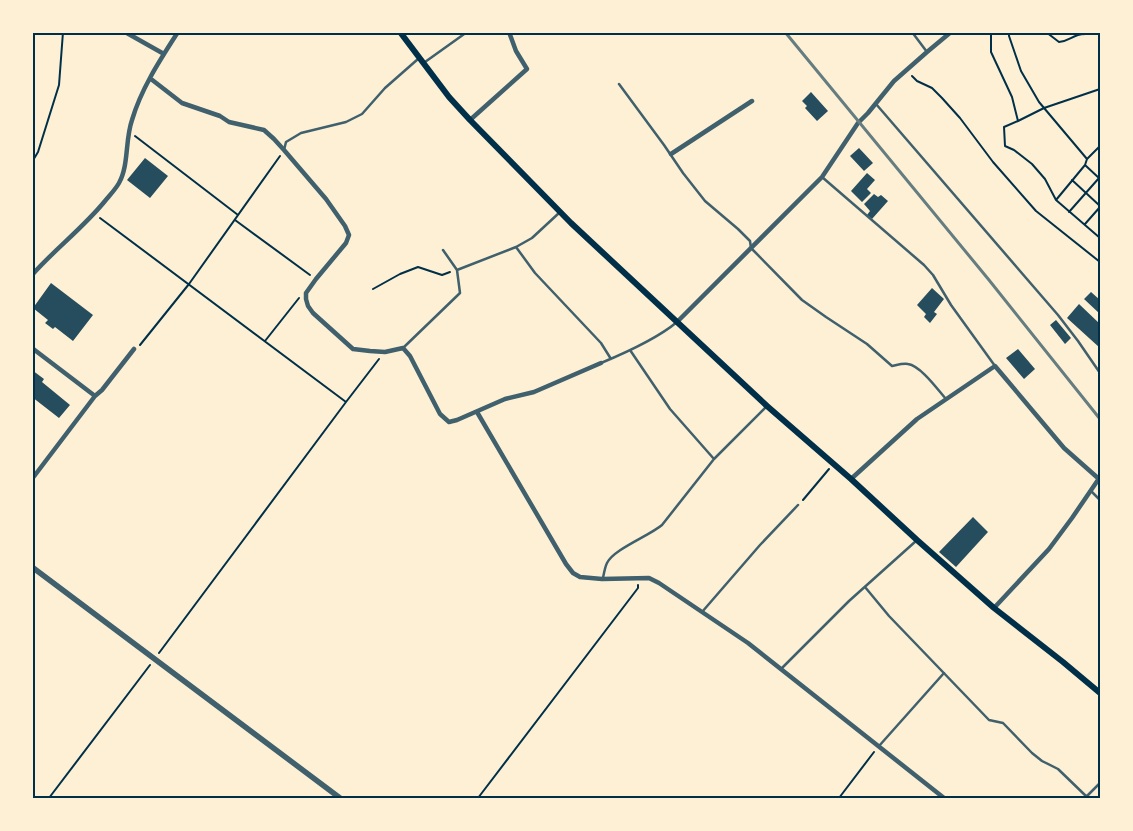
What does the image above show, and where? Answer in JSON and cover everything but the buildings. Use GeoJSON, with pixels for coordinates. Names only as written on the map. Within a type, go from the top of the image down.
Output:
{"type":"FeatureCollection","features":[{"type":"Feature","properties":{"kind":"main road"},"geometry":{"type":"LineString","coordinates":[[400,32],[449,97],[560,212],[767,406],[851,479],[917,540],[994,608],[1100,693]]}},
{"type":"Feature","properties":{"kind":"street"},"geometry":{"type":"LineString","coordinates":[[125,32],[164,54]]}},
{"type":"Feature","properties":{"kind":"street"},"geometry":{"type":"LineString","coordinates":[[32,275],[83,226],[120,182],[131,121],[150,79],[178,32]]}},
{"type":"Feature","properties":{"kind":"street"},"geometry":{"type":"LineString","coordinates":[[470,120],[527,69],[516,51],[509,32]]}},
{"type":"Feature","properties":{"kind":"street"},"geometry":{"type":"LineString","coordinates":[[677,322],[822,177],[858,123],[894,81],[951,32]]}},
{"type":"Feature","properties":{"kind":"street"},"geometry":{"type":"LineString","coordinates":[[150,79],[182,103],[220,116],[229,122],[264,130],[284,150],[326,199],[345,226],[349,236],[346,243],[306,293],[308,306],[313,313],[353,349],[385,352],[403,348],[410,356],[440,414],[449,422],[506,399],[534,392],[601,363]]}},
{"type":"Feature","properties":{"kind":"street"},"geometry":{"type":"LineString","coordinates":[[671,154],[752,101]]}},
{"type":"Feature","properties":{"kind":"street"},"geometry":{"type":"LineString","coordinates":[[32,348],[95,396]]}},
{"type":"Feature","properties":{"kind":"street"},"geometry":{"type":"LineString","coordinates":[[32,479],[95,396],[102,390],[134,349]]}},
{"type":"Feature","properties":{"kind":"street"},"geometry":{"type":"LineString","coordinates":[[851,479],[917,419],[995,366],[1064,448],[1100,478],[1049,549],[994,608]]}},
{"type":"Feature","properties":{"kind":"street"},"geometry":{"type":"LineString","coordinates":[[477,412],[573,573],[580,576],[602,579],[649,578],[659,583],[748,643],[944,798]]}},
{"type":"Feature","properties":{"kind":"street"},"geometry":{"type":"LineString","coordinates":[[32,567],[340,798]]}},
{"type":"Feature","properties":{"kind":"lane"},"geometry":{"type":"LineString","coordinates":[[284,150],[286,142],[300,133],[346,122],[362,114],[385,88],[421,61],[467,32]]}},
{"type":"Feature","properties":{"kind":"lane"},"geometry":{"type":"LineString","coordinates":[[912,32],[927,52]]}},
{"type":"Feature","properties":{"kind":"lane"},"geometry":{"type":"LineString","coordinates":[[619,84],[683,173],[705,200],[750,241],[751,248],[802,300],[867,344],[892,366],[906,364],[914,366],[928,378],[946,399]]}},
{"type":"Feature","properties":{"kind":"lane"},"geometry":{"type":"LineString","coordinates":[[876,104],[1058,315],[1100,373]]}},
{"type":"Feature","properties":{"kind":"lane"},"geometry":{"type":"LineString","coordinates":[[822,177],[924,265],[933,275],[951,305],[995,366]]}},
{"type":"Feature","properties":{"kind":"lane"},"geometry":{"type":"LineString","coordinates":[[457,270],[516,247],[532,238],[560,212]]}},
{"type":"Feature","properties":{"kind":"lane"},"geometry":{"type":"LineString","coordinates":[[516,247],[535,273],[601,343],[611,359]]}},
{"type":"Feature","properties":{"kind":"lane"},"geometry":{"type":"LineString","coordinates":[[403,348],[460,293],[457,270],[443,250]]}},
{"type":"Feature","properties":{"kind":"lane"},"geometry":{"type":"LineString","coordinates":[[601,363],[630,350],[677,322]]}},
{"type":"Feature","properties":{"kind":"lane"},"geometry":{"type":"LineString","coordinates":[[630,350],[670,409],[714,459]]}},
{"type":"Feature","properties":{"kind":"lane"},"geometry":{"type":"LineString","coordinates":[[602,579],[608,561],[622,549],[662,525],[714,459],[767,406]]}},
{"type":"Feature","properties":{"kind":"lane"},"geometry":{"type":"LineString","coordinates":[[1091,491],[1100,500]]}},
{"type":"Feature","properties":{"kind":"lane"},"geometry":{"type":"LineString","coordinates":[[702,612],[760,545],[798,505]]}},
{"type":"Feature","properties":{"kind":"lane"},"geometry":{"type":"LineString","coordinates":[[781,669],[849,601],[917,540]]}},
{"type":"Feature","properties":{"kind":"lane"},"geometry":{"type":"LineString","coordinates":[[865,587],[889,616],[989,720],[1003,723],[1032,753],[1058,769],[1086,798],[1100,783]]}},
{"type":"Feature","properties":{"kind":"lane"},"geometry":{"type":"LineString","coordinates":[[879,746],[944,673]]}},
{"type":"Feature","properties":{"kind":"path"},"geometry":{"type":"LineString","coordinates":[[32,162],[38,152],[59,85],[63,32]]}},
{"type":"Feature","properties":{"kind":"path"},"geometry":{"type":"LineString","coordinates":[[991,32],[991,52],[1012,97],[1018,121]]}},
{"type":"Feature","properties":{"kind":"path"},"geometry":{"type":"LineString","coordinates":[[1009,32],[1020,71],[1039,102],[1086,160]]}},
{"type":"Feature","properties":{"kind":"path"},"geometry":{"type":"LineString","coordinates":[[1046,32],[1059,42],[1066,42],[1078,35],[1095,32]]}},
{"type":"Feature","properties":{"kind":"path"},"geometry":{"type":"LineString","coordinates":[[905,70],[917,80],[932,88],[942,98],[960,118],[993,162],[1036,211],[1100,262]]}},
{"type":"Feature","properties":{"kind":"path"},"geometry":{"type":"LineString","coordinates":[[1100,89],[1044,108],[1004,127],[1005,146],[1014,150],[1032,164],[1046,179],[1056,200],[1100,238]]}},
{"type":"Feature","properties":{"kind":"path"},"geometry":{"type":"LineString","coordinates":[[130,131],[238,215]]}},
{"type":"Feature","properties":{"kind":"path"},"geometry":{"type":"LineString","coordinates":[[1056,200],[1085,165],[1086,160],[1100,146]]}},
{"type":"Feature","properties":{"kind":"path"},"geometry":{"type":"LineString","coordinates":[[134,349],[140,346],[189,284],[284,150]]}},
{"type":"Feature","properties":{"kind":"path"},"geometry":{"type":"LineString","coordinates":[[1069,212],[1100,178],[1085,165]]}},
{"type":"Feature","properties":{"kind":"path"},"geometry":{"type":"LineString","coordinates":[[1072,180],[1100,206],[1085,224]]}},
{"type":"Feature","properties":{"kind":"path"},"geometry":{"type":"LineString","coordinates":[[94,213],[346,402]]}},
{"type":"Feature","properties":{"kind":"path"},"geometry":{"type":"LineString","coordinates":[[235,220],[316,279]]}},
{"type":"Feature","properties":{"kind":"path"},"geometry":{"type":"LineString","coordinates":[[372,289],[418,267],[442,276],[457,270]]}},
{"type":"Feature","properties":{"kind":"path"},"geometry":{"type":"LineString","coordinates":[[265,341],[300,297],[306,293]]}},
{"type":"Feature","properties":{"kind":"path"},"geometry":{"type":"LineString","coordinates":[[49,798],[385,352]]}},
{"type":"Feature","properties":{"kind":"path"},"geometry":{"type":"LineString","coordinates":[[798,505],[834,464]]}},
{"type":"Feature","properties":{"kind":"path"},"geometry":{"type":"LineString","coordinates":[[478,798],[638,588],[639,578]]}},
{"type":"Feature","properties":{"kind":"path"},"geometry":{"type":"LineString","coordinates":[[839,798],[879,746]]}},
{"type":"Feature","properties":{"kind":"railway"},"geometry":{"type":"LineString","coordinates":[[785,32],[989,280],[1100,419]]}}]}
